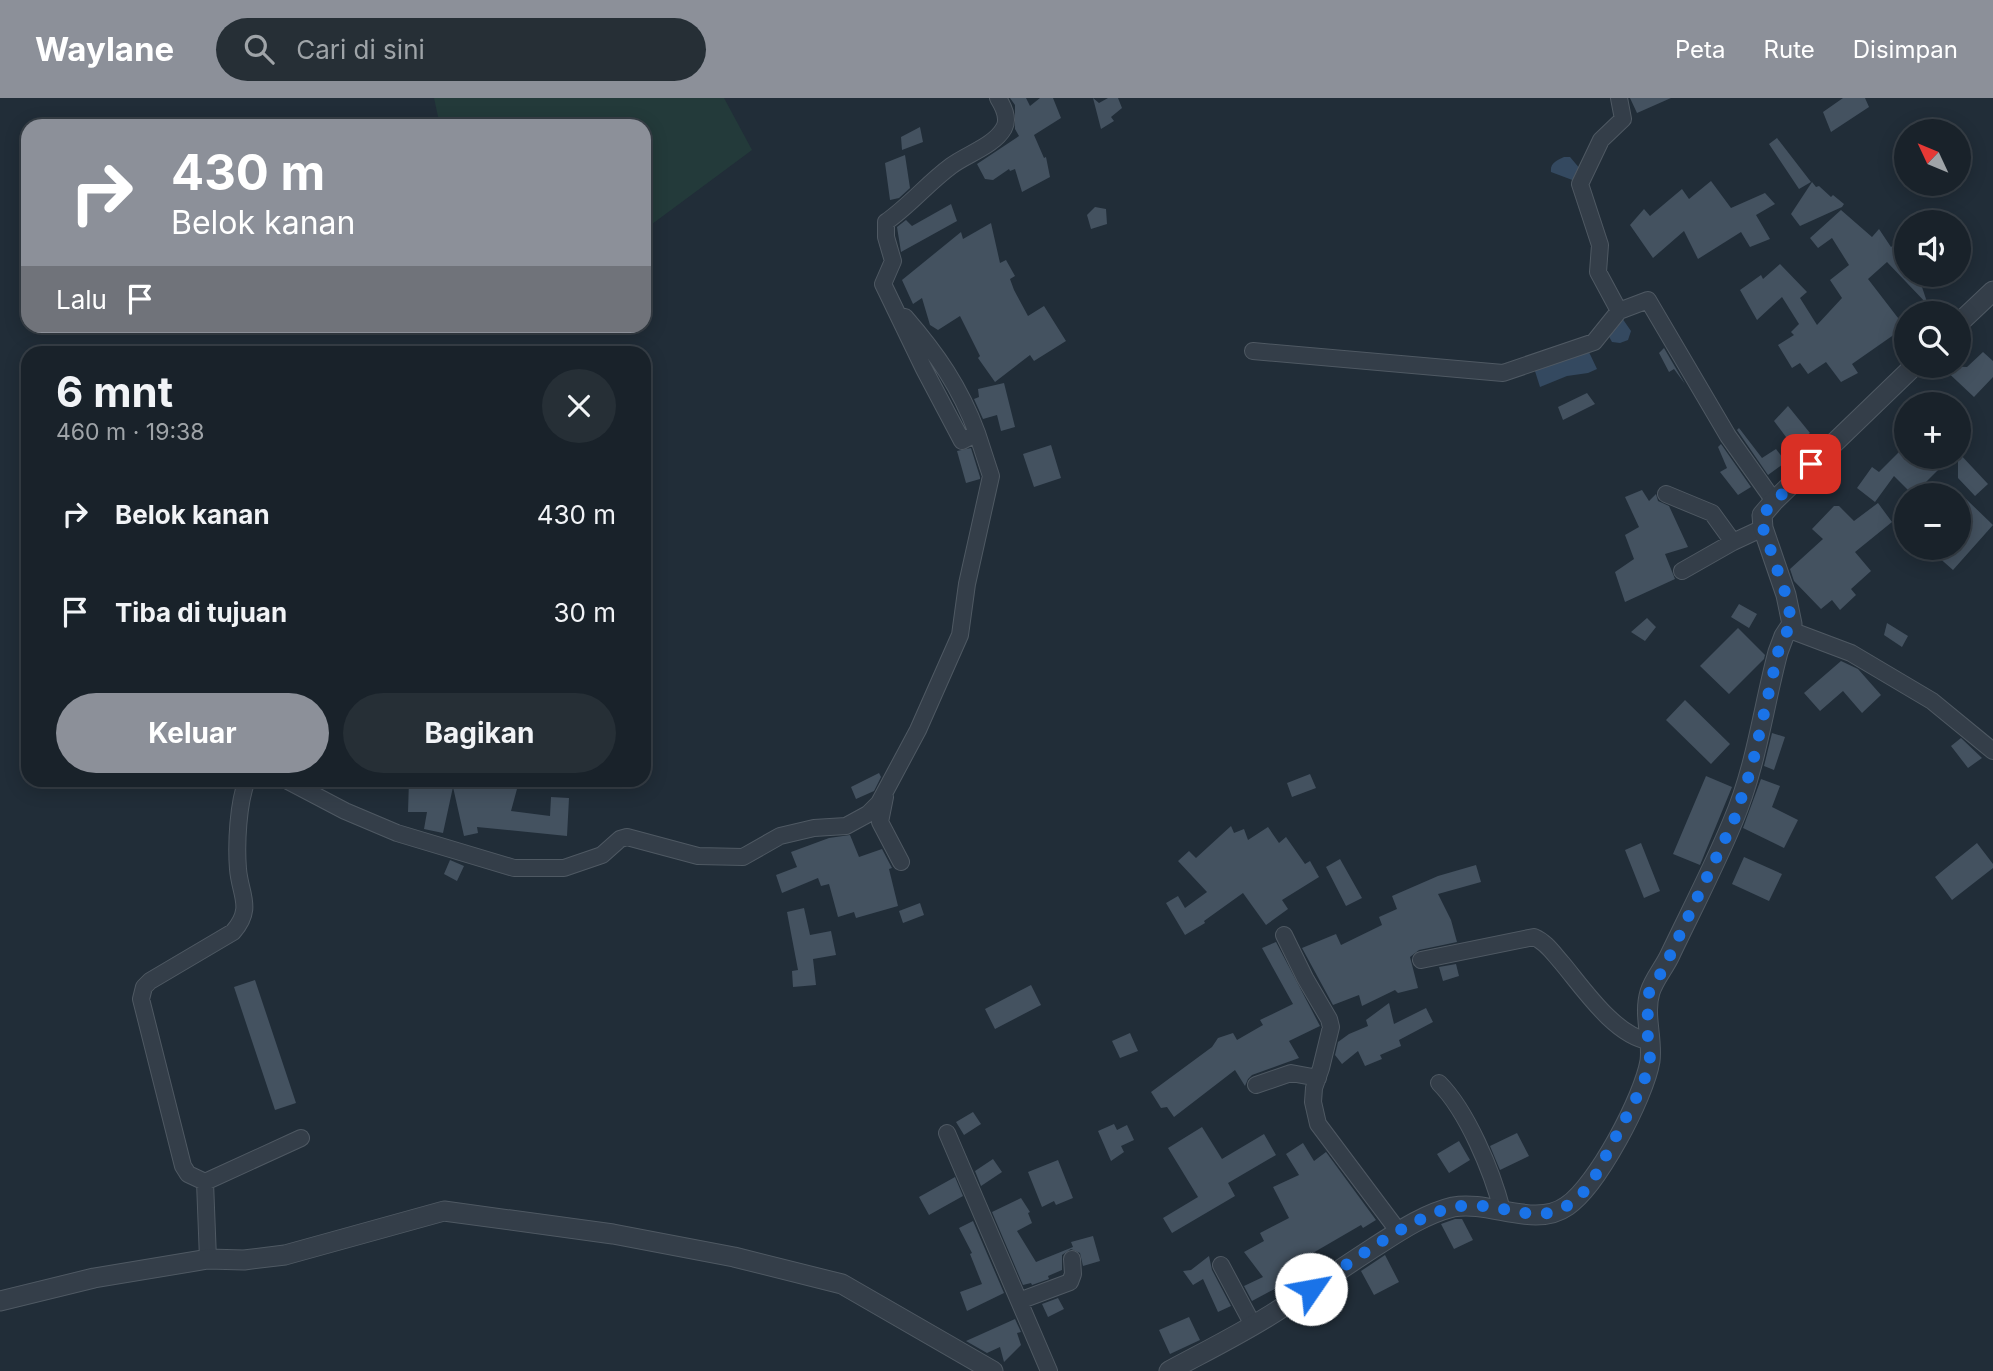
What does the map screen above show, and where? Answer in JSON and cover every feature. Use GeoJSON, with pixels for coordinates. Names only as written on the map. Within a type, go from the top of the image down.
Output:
{"type":"FeatureCollection","features":[{"type":"Feature","properties":{"kind":"street"},"geometry":{"type":"LineString","coordinates":[[299,787],[345,811],[397,833],[514,867],[565,868],[602,855],[620,839],[627,837],[698,856],[743,856],[780,836],[814,828],[846,826],[868,814],[879,803],[923,720],[960,635],[967,584],[990,476],[977,433],[962,441],[883,284],[893,261],[886,237],[886,222],[951,165],[986,145],[1002,131],[1006,120],[998,98]]}},
{"type":"Feature","properties":{"kind":"street"},"geometry":{"type":"LineString","coordinates":[[1619,98],[1623,119],[1601,140],[1580,184],[1600,245],[1598,272],[1619,311]]}},
{"type":"Feature","properties":{"kind":"street"},"geometry":{"type":"LineString","coordinates":[[1971,311],[1993,290]]}},
{"type":"Feature","properties":{"kind":"street"},"geometry":{"type":"LineString","coordinates":[[1253,351],[1503,373],[1594,341],[1619,311],[1644,300],[1650,302],[1728,436],[1774,501]]}},
{"type":"Feature","properties":{"kind":"street"},"geometry":{"type":"LineString","coordinates":[[1169,1371],[1253,1325],[1428,1216],[1455,1207],[1548,1214],[1565,1208],[1584,1193],[1643,1085],[1650,1059],[1647,1012],[1649,993],[1664,968],[1734,820],[1752,766],[1778,652],[1784,636],[1790,630],[1791,615],[1763,528],[1762,515],[1902,378]]}},
{"type":"Feature","properties":{"kind":"street"},"geometry":{"type":"LineString","coordinates":[[1666,494],[1712,513],[1733,542]]}},
{"type":"Feature","properties":{"kind":"street"},"geometry":{"type":"LineString","coordinates":[[1682,571],[1763,528]]}},
{"type":"Feature","properties":{"kind":"street"},"geometry":{"type":"LineString","coordinates":[[1790,630],[1851,653],[1931,701],[1993,751]]}},
{"type":"Feature","properties":{"kind":"street"},"geometry":{"type":"LineString","coordinates":[[246,787],[239,827],[238,870],[245,902],[242,922],[233,932],[150,981],[144,987],[141,999],[183,1166],[188,1174],[205,1182],[301,1138]]}},
{"type":"Feature","properties":{"kind":"street"},"geometry":{"type":"LineString","coordinates":[[886,791],[880,822],[901,862]]}},
{"type":"Feature","properties":{"kind":"street"},"geometry":{"type":"LineString","coordinates":[[1284,935],[1331,1027],[1313,1101],[1318,1124],[1399,1232]]}},
{"type":"Feature","properties":{"kind":"street"},"geometry":{"type":"LineString","coordinates":[[1421,961],[1534,937],[1547,946],[1627,1034],[1649,1041]]}},
{"type":"Feature","properties":{"kind":"street"},"geometry":{"type":"LineString","coordinates":[[1256,1085],[1291,1073],[1318,1078]]}},
{"type":"Feature","properties":{"kind":"street"},"geometry":{"type":"LineString","coordinates":[[1438,1083],[1454,1099],[1488,1166],[1502,1210]]}},
{"type":"Feature","properties":{"kind":"street"},"geometry":{"type":"LineString","coordinates":[[947,1133],[1049,1371]]}},
{"type":"Feature","properties":{"kind":"street"},"geometry":{"type":"LineString","coordinates":[[205,1182],[208,1259]]}},
{"type":"Feature","properties":{"kind":"street"},"geometry":{"type":"LineString","coordinates":[[0,1301],[94,1278],[208,1259],[244,1260],[285,1255],[444,1212],[613,1234],[734,1256],[842,1284],[993,1371]]}},
{"type":"Feature","properties":{"kind":"street"},"geometry":{"type":"LineString","coordinates":[[1019,1301],[1070,1282],[1073,1274],[1072,1259]]}},
{"type":"Feature","properties":{"kind":"street"},"geometry":{"type":"LineString","coordinates":[[1220,1265],[1253,1325]]}},
{"type":"Feature","properties":{"kind":"green space"},"geometry":{"type":"Polygon","coordinates":[[[434,98],[724,98],[752,150],[651,225],[651,119],[438,119],[434,98]]]}},
{"type":"Feature","properties":{"kind":"water"},"geometry":{"type":"Polygon","coordinates":[[[1564,157],[1570,157],[1581,170],[1575,181],[1551,172],[1553,164],[1564,157]]]}},
{"type":"Feature","properties":{"kind":"water"},"geometry":{"type":"Polygon","coordinates":[[[1622,318],[1631,331],[1628,340],[1612,342],[1607,333],[1622,318]]]}},
{"type":"Feature","properties":{"kind":"water"},"geometry":{"type":"Polygon","coordinates":[[[1588,350],[1597,369],[1567,376],[1540,387],[1534,368],[1588,350]]]}},
{"type":"Feature","properties":{"kind":"building"},"geometry":{"type":"Polygon","coordinates":[[[1010,98],[1026,98],[1030,106],[1040,98],[1053,98],[1061,118],[1034,135],[1044,158],[1046,157],[1050,177],[1022,192],[1015,169],[1009,169],[993,180],[985,179],[977,164],[1019,136],[1015,129],[1015,105],[1010,98]]]}},
{"type":"Feature","properties":{"kind":"building"},"geometry":{"type":"Polygon","coordinates":[[[1093,98],[1099,103],[1108,98],[1118,98],[1122,108],[1111,117],[1114,121],[1101,129],[1093,98]]]}},
{"type":"Feature","properties":{"kind":"building"},"geometry":{"type":"Polygon","coordinates":[[[1630,98],[1671,98],[1637,113],[1630,98]]]}},
{"type":"Feature","properties":{"kind":"building"},"geometry":{"type":"Polygon","coordinates":[[[1843,98],[1865,98],[1869,107],[1831,132],[1823,112],[1843,98]]]}},
{"type":"Feature","properties":{"kind":"building"},"geometry":{"type":"Polygon","coordinates":[[[920,127],[923,142],[902,150],[901,137],[920,127]]]}},
{"type":"Feature","properties":{"kind":"building"},"geometry":{"type":"Polygon","coordinates":[[[1777,138],[1811,182],[1799,189],[1769,144],[1777,138]]]}},
{"type":"Feature","properties":{"kind":"building"},"geometry":{"type":"Polygon","coordinates":[[[905,155],[910,188],[899,198],[890,200],[885,163],[905,155]]]}},
{"type":"Feature","properties":{"kind":"building"},"geometry":{"type":"Polygon","coordinates":[[[1711,181],[1731,208],[1765,193],[1775,204],[1756,215],[1770,239],[1750,247],[1741,232],[1698,259],[1684,231],[1653,258],[1630,225],[1644,209],[1650,216],[1682,189],[1689,199],[1711,181]]]}},
{"type":"Feature","properties":{"kind":"building"},"geometry":{"type":"Polygon","coordinates":[[[1812,182],[1844,204],[1800,226],[1791,214],[1812,182]]]}},
{"type":"Feature","properties":{"kind":"building"},"geometry":{"type":"Polygon","coordinates":[[[951,204],[957,221],[901,252],[897,227],[906,220],[912,226],[951,204]]]}},
{"type":"Feature","properties":{"kind":"building"},"geometry":{"type":"Polygon","coordinates":[[[1095,207],[1106,209],[1107,224],[1091,229],[1087,215],[1095,207]]]}},
{"type":"Feature","properties":{"kind":"building"},"geometry":{"type":"Polygon","coordinates":[[[1841,210],[1872,237],[1879,229],[1891,247],[1894,245],[1894,269],[1887,262],[1868,279],[1894,313],[1894,335],[1852,364],[1858,373],[1841,382],[1826,362],[1808,374],[1800,363],[1792,368],[1778,345],[1794,335],[1791,332],[1799,324],[1782,297],[1757,320],[1740,290],[1761,275],[1763,279],[1780,264],[1807,292],[1800,298],[1817,325],[1842,298],[1830,280],[1849,265],[1832,238],[1818,248],[1810,238],[1841,210]]]}},
{"type":"Feature","properties":{"kind":"building"},"geometry":{"type":"Polygon","coordinates":[[[991,223],[1000,263],[1006,260],[1015,276],[1010,279],[1028,316],[1044,306],[1066,341],[1034,361],[1030,355],[995,382],[978,358],[980,356],[960,316],[938,330],[930,325],[922,298],[913,304],[902,280],[961,232],[963,239],[991,223]]]}},
{"type":"Feature","properties":{"kind":"building"},"geometry":{"type":"Polygon","coordinates":[[[1911,287],[1922,287],[1927,301],[1911,287]]]}},
{"type":"Feature","properties":{"kind":"building"},"geometry":{"type":"Polygon","coordinates":[[[1664,348],[1685,384],[1674,369],[1669,372],[1659,353],[1664,348]]]}},
{"type":"Feature","properties":{"kind":"building"},"geometry":{"type":"Polygon","coordinates":[[[1983,352],[1993,361],[1993,377],[1974,397],[1954,378],[1971,378],[1971,363],[1983,352]]]}},
{"type":"Feature","properties":{"kind":"building"},"geometry":{"type":"Polygon","coordinates":[[[1004,383],[1015,427],[1001,431],[997,415],[983,419],[974,399],[979,397],[978,389],[1004,383]]]}},
{"type":"Feature","properties":{"kind":"building"},"geometry":{"type":"Polygon","coordinates":[[[1587,393],[1595,404],[1563,420],[1558,407],[1587,393]]]}},
{"type":"Feature","properties":{"kind":"building"},"geometry":{"type":"Polygon","coordinates":[[[1788,406],[1810,433],[1795,443],[1786,437],[1774,421],[1788,406]]]}},
{"type":"Feature","properties":{"kind":"building"},"geometry":{"type":"Polygon","coordinates":[[[1739,428],[1762,458],[1776,449],[1786,462],[1768,475],[1737,430],[1739,428]]]}},
{"type":"Feature","properties":{"kind":"building"},"geometry":{"type":"Polygon","coordinates":[[[1721,444],[1751,487],[1738,495],[1720,472],[1727,468],[1718,447],[1721,444]]]}},
{"type":"Feature","properties":{"kind":"building"},"geometry":{"type":"Polygon","coordinates":[[[1051,445],[1061,478],[1034,487],[1023,454],[1051,445]]]}},
{"type":"Feature","properties":{"kind":"building"},"geometry":{"type":"Polygon","coordinates":[[[971,448],[980,479],[966,483],[957,451],[971,448]]]}},
{"type":"Feature","properties":{"kind":"building"},"geometry":{"type":"Polygon","coordinates":[[[1894,457],[1894,469],[1939,469],[1925,483],[1901,483],[1894,476],[1875,502],[1857,488],[1872,467],[1879,472],[1894,457]]]}},
{"type":"Feature","properties":{"kind":"building"},"geometry":{"type":"Polygon","coordinates":[[[1971,466],[1988,484],[1975,496],[1971,492],[1971,483],[1963,483],[1958,478],[1958,469],[1971,469],[1971,466]]]}},
{"type":"Feature","properties":{"kind":"building"},"geometry":{"type":"Polygon","coordinates":[[[1642,490],[1649,501],[1656,494],[1658,501],[1669,506],[1688,547],[1665,554],[1675,579],[1625,602],[1615,572],[1634,559],[1625,535],[1639,527],[1625,497],[1642,490]]]}},
{"type":"Feature","properties":{"kind":"building"},"geometry":{"type":"Polygon","coordinates":[[[1878,503],[1892,522],[1855,552],[1871,571],[1851,589],[1856,595],[1840,610],[1832,600],[1821,609],[1794,581],[1790,569],[1823,539],[1812,529],[1834,506],[1839,506],[1854,521],[1878,503]]]}},
{"type":"Feature","properties":{"kind":"building"},"geometry":{"type":"Polygon","coordinates":[[[1971,504],[1993,525],[1971,550],[1971,504]]]}},
{"type":"Feature","properties":{"kind":"building"},"geometry":{"type":"Polygon","coordinates":[[[1942,560],[1962,560],[1953,570],[1942,560]]]}},
{"type":"Feature","properties":{"kind":"building"},"geometry":{"type":"Polygon","coordinates":[[[1739,604],[1757,614],[1749,628],[1731,617],[1739,604]]]}},
{"type":"Feature","properties":{"kind":"building"},"geometry":{"type":"Polygon","coordinates":[[[1647,618],[1656,627],[1645,641],[1631,632],[1647,618]]]}},
{"type":"Feature","properties":{"kind":"building"},"geometry":{"type":"Polygon","coordinates":[[[1887,623],[1908,636],[1902,647],[1884,635],[1887,623]]]}},
{"type":"Feature","properties":{"kind":"building"},"geometry":{"type":"Polygon","coordinates":[[[1738,628],[1765,655],[1729,694],[1700,666],[1738,628]]]}},
{"type":"Feature","properties":{"kind":"building"},"geometry":{"type":"Polygon","coordinates":[[[1841,661],[1858,669],[1881,695],[1862,713],[1843,691],[1820,711],[1804,693],[1841,661]]]}},
{"type":"Feature","properties":{"kind":"building"},"geometry":{"type":"Polygon","coordinates":[[[1685,700],[1730,744],[1711,764],[1666,720],[1685,700]]]}},
{"type":"Feature","properties":{"kind":"building"},"geometry":{"type":"Polygon","coordinates":[[[1772,733],[1785,737],[1774,770],[1764,766],[1772,733]]]}},
{"type":"Feature","properties":{"kind":"building"},"geometry":{"type":"Polygon","coordinates":[[[1961,738],[1982,758],[1968,768],[1951,746],[1961,738]]]}},
{"type":"Feature","properties":{"kind":"building"},"geometry":{"type":"Polygon","coordinates":[[[879,773],[881,777],[874,791],[856,799],[851,787],[879,773]]]}},
{"type":"Feature","properties":{"kind":"building"},"geometry":{"type":"Polygon","coordinates":[[[1310,774],[1316,788],[1292,797],[1287,783],[1310,774]]]}},
{"type":"Feature","properties":{"kind":"building"},"geometry":{"type":"Polygon","coordinates":[[[1706,776],[1732,787],[1700,865],[1673,854],[1706,776]]]}},
{"type":"Feature","properties":{"kind":"building"},"geometry":{"type":"Polygon","coordinates":[[[1761,779],[1780,786],[1772,807],[1798,820],[1784,848],[1743,828],[1761,779]]]}},
{"type":"Feature","properties":{"kind":"building"},"geometry":{"type":"Polygon","coordinates":[[[409,787],[453,787],[443,833],[424,829],[427,812],[408,812],[409,787]]]}},
{"type":"Feature","properties":{"kind":"building"},"geometry":{"type":"Polygon","coordinates":[[[453,787],[517,789],[511,811],[550,816],[551,797],[569,798],[567,836],[477,827],[478,833],[464,836],[453,787]]]}},
{"type":"Feature","properties":{"kind":"building"},"geometry":{"type":"Polygon","coordinates":[[[1231,826],[1234,833],[1244,829],[1248,840],[1268,827],[1279,843],[1286,837],[1305,864],[1310,861],[1319,877],[1282,900],[1288,909],[1266,925],[1243,893],[1185,935],[1166,903],[1178,896],[1185,908],[1207,892],[1178,861],[1189,851],[1196,858],[1231,826]]]}},
{"type":"Feature","properties":{"kind":"building"},"geometry":{"type":"Polygon","coordinates":[[[850,835],[859,857],[882,849],[892,868],[889,869],[898,906],[856,918],[854,912],[838,917],[829,884],[821,886],[818,878],[782,893],[776,875],[797,867],[791,852],[829,838],[850,835]]]}},
{"type":"Feature","properties":{"kind":"building"},"geometry":{"type":"Polygon","coordinates":[[[1641,843],[1660,891],[1644,898],[1625,850],[1641,843]]]}},
{"type":"Feature","properties":{"kind":"building"},"geometry":{"type":"Polygon","coordinates":[[[1977,843],[1993,864],[1993,868],[1952,900],[1935,877],[1977,843]]]}},
{"type":"Feature","properties":{"kind":"building"},"geometry":{"type":"Polygon","coordinates":[[[1744,857],[1782,874],[1769,901],[1732,884],[1744,857]]]}},
{"type":"Feature","properties":{"kind":"building"},"geometry":{"type":"Polygon","coordinates":[[[1340,859],[1362,898],[1346,906],[1326,867],[1340,859]]]}},
{"type":"Feature","properties":{"kind":"building"},"geometry":{"type":"Polygon","coordinates":[[[450,860],[464,866],[457,881],[444,874],[450,860]]]}},
{"type":"Feature","properties":{"kind":"building"},"geometry":{"type":"Polygon","coordinates":[[[1476,865],[1481,882],[1438,894],[1451,920],[1457,942],[1419,950],[1410,957],[1418,988],[1398,993],[1395,990],[1362,1006],[1359,995],[1333,1005],[1302,948],[1336,934],[1341,945],[1382,925],[1379,917],[1397,909],[1392,896],[1438,876],[1476,865]]]}},
{"type":"Feature","properties":{"kind":"building"},"geometry":{"type":"Polygon","coordinates":[[[920,903],[924,915],[903,923],[899,911],[920,903]]]}},
{"type":"Feature","properties":{"kind":"building"},"geometry":{"type":"Polygon","coordinates":[[[804,908],[810,935],[831,931],[836,955],[813,959],[816,985],[793,987],[792,971],[798,970],[787,912],[804,908]]]}},
{"type":"Feature","properties":{"kind":"building"},"geometry":{"type":"Polygon","coordinates":[[[1276,942],[1320,1026],[1289,1041],[1299,1058],[1252,1075],[1245,1086],[1235,1070],[1174,1117],[1167,1107],[1161,1108],[1151,1092],[1212,1047],[1218,1038],[1233,1033],[1237,1040],[1263,1025],[1260,1020],[1293,1004],[1262,948],[1276,942]]]}},
{"type":"Feature","properties":{"kind":"building"},"geometry":{"type":"Polygon","coordinates":[[[1456,964],[1459,976],[1443,981],[1439,967],[1456,964]]]}},
{"type":"Feature","properties":{"kind":"building"},"geometry":{"type":"Polygon","coordinates":[[[255,980],[296,1103],[275,1110],[234,987],[255,980]]]}},
{"type":"Feature","properties":{"kind":"building"},"geometry":{"type":"Polygon","coordinates":[[[1031,985],[1041,1005],[995,1029],[985,1009],[1031,985]]]}},
{"type":"Feature","properties":{"kind":"building"},"geometry":{"type":"Polygon","coordinates":[[[1389,1003],[1394,1024],[1426,1008],[1433,1022],[1399,1040],[1401,1046],[1380,1055],[1382,1059],[1365,1066],[1358,1051],[1342,1064],[1335,1055],[1338,1042],[1368,1026],[1366,1020],[1389,1003]]]}},
{"type":"Feature","properties":{"kind":"building"},"geometry":{"type":"Polygon","coordinates":[[[1130,1033],[1138,1051],[1120,1058],[1112,1041],[1130,1033]]]}},
{"type":"Feature","properties":{"kind":"building"},"geometry":{"type":"Polygon","coordinates":[[[973,1112],[981,1124],[964,1135],[956,1122],[973,1112]]]}},
{"type":"Feature","properties":{"kind":"building"},"geometry":{"type":"Polygon","coordinates":[[[1114,1124],[1117,1130],[1127,1125],[1134,1140],[1121,1146],[1124,1152],[1111,1161],[1098,1131],[1114,1124]]]}},
{"type":"Feature","properties":{"kind":"building"},"geometry":{"type":"Polygon","coordinates":[[[1202,1127],[1222,1159],[1264,1134],[1276,1155],[1228,1183],[1235,1196],[1172,1233],[1163,1218],[1198,1197],[1168,1148],[1202,1127]]]}},
{"type":"Feature","properties":{"kind":"building"},"geometry":{"type":"Polygon","coordinates":[[[1517,1133],[1529,1156],[1500,1170],[1490,1146],[1517,1133]]]}},
{"type":"Feature","properties":{"kind":"building"},"geometry":{"type":"Polygon","coordinates":[[[1459,1141],[1470,1160],[1449,1173],[1437,1154],[1459,1141]]]}},
{"type":"Feature","properties":{"kind":"building"},"geometry":{"type":"Polygon","coordinates":[[[1303,1143],[1314,1161],[1326,1152],[1376,1220],[1363,1228],[1361,1225],[1306,1257],[1312,1269],[1252,1301],[1244,1286],[1263,1277],[1244,1252],[1264,1241],[1260,1233],[1289,1218],[1273,1187],[1299,1175],[1286,1154],[1303,1143]]]}},
{"type":"Feature","properties":{"kind":"building"},"geometry":{"type":"Polygon","coordinates":[[[993,1159],[1002,1172],[981,1186],[975,1171],[993,1159]]]}},
{"type":"Feature","properties":{"kind":"building"},"geometry":{"type":"Polygon","coordinates":[[[1058,1160],[1073,1198],[1056,1205],[1054,1201],[1042,1207],[1028,1172],[1058,1160]]]}},
{"type":"Feature","properties":{"kind":"building"},"geometry":{"type":"Polygon","coordinates":[[[955,1177],[963,1196],[929,1215],[919,1197],[955,1177]]]}},
{"type":"Feature","properties":{"kind":"building"},"geometry":{"type":"Polygon","coordinates":[[[1021,1198],[1030,1212],[1028,1213],[1032,1223],[1017,1231],[1036,1262],[1073,1247],[1071,1242],[1093,1236],[1100,1261],[1083,1266],[1080,1253],[1071,1249],[1062,1255],[1062,1270],[1048,1276],[1049,1279],[1023,1285],[992,1212],[1021,1198]]]}},
{"type":"Feature","properties":{"kind":"building"},"geometry":{"type":"Polygon","coordinates":[[[1462,1219],[1473,1240],[1454,1249],[1441,1224],[1462,1219]]]}},
{"type":"Feature","properties":{"kind":"building"},"geometry":{"type":"Polygon","coordinates":[[[973,1221],[1004,1293],[967,1311],[960,1292],[982,1284],[970,1254],[972,1253],[959,1228],[973,1221]]]}},
{"type":"Feature","properties":{"kind":"building"},"geometry":{"type":"Polygon","coordinates":[[[1385,1255],[1399,1282],[1374,1295],[1361,1271],[1385,1255]]]}},
{"type":"Feature","properties":{"kind":"building"},"geometry":{"type":"Polygon","coordinates":[[[1209,1256],[1212,1270],[1231,1306],[1218,1312],[1203,1279],[1193,1285],[1183,1271],[1191,1270],[1209,1256]]]}},
{"type":"Feature","properties":{"kind":"building"},"geometry":{"type":"Polygon","coordinates":[[[1058,1298],[1064,1309],[1048,1317],[1042,1304],[1058,1298]]]}},
{"type":"Feature","properties":{"kind":"building"},"geometry":{"type":"Polygon","coordinates":[[[1189,1317],[1200,1340],[1170,1354],[1159,1330],[1189,1317]]]}},
{"type":"Feature","properties":{"kind":"building"},"geometry":{"type":"Polygon","coordinates":[[[1015,1319],[1021,1332],[1017,1333],[1021,1345],[1004,1362],[1000,1347],[987,1353],[966,1341],[1015,1319]]]}},
{"type":"Feature","properties":{"kind":"route"},"geometry":{"type":"LineString","coordinates":[[1311,1289],[1428,1216],[1455,1207],[1548,1214],[1565,1208],[1584,1193],[1592,1182],[1643,1085],[1650,1059],[1647,1027],[1649,993],[1664,968],[1734,820],[1752,766],[1778,652],[1792,624],[1786,595],[1763,528],[1762,515],[1811,464]]}}]}
